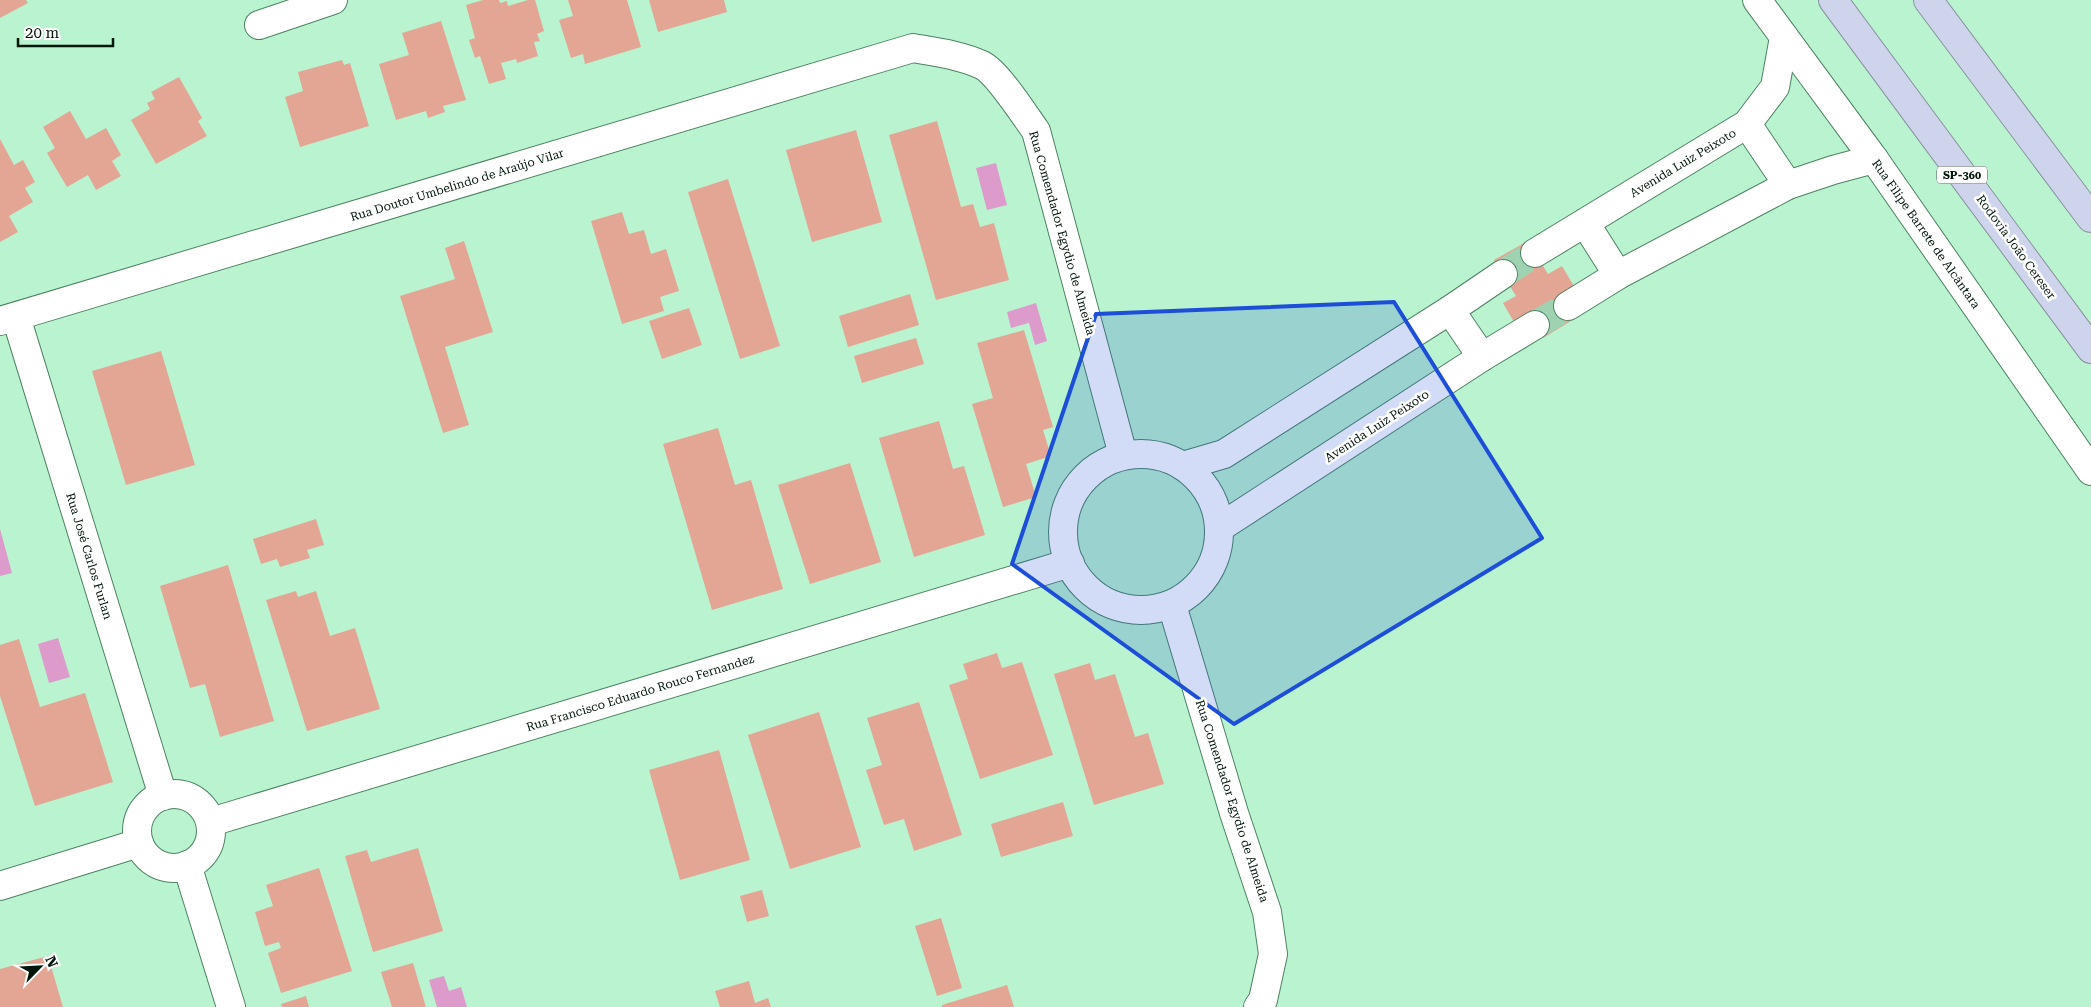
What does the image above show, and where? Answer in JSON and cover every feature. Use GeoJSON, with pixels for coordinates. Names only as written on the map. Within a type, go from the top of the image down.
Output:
{"type":"FeatureCollection","features":[{"type":"Feature","properties":{"kind":"highway","name":"Rodovia João Cereser"},"geometry":{"type":"LineString","coordinates":[[1833,0],[2091,349]]}},
{"type":"Feature","properties":{"kind":"highway"},"geometry":{"type":"LineString","coordinates":[[1928,0],[2091,218]]}},
{"type":"Feature","properties":{"kind":"street"},"geometry":{"type":"LineString","coordinates":[[259,25],[333,0]]}},
{"type":"Feature","properties":{"kind":"street","name":"Rua Filipe Barrete de Alcântara"},"geometry":{"type":"LineString","coordinates":[[1757,0],[1874,159],[2091,471]]}},
{"type":"Feature","properties":{"kind":"street","name":"Avenida Luiz Peixoto"},"geometry":{"type":"LineString","coordinates":[[1535,253],[1747,124],[1776,87],[1784,37]]}},
{"type":"Feature","properties":{"kind":"street","name":"Rua Doutor Umbelindo de Araújo Vilar"},"geometry":{"type":"LineString","coordinates":[[8,319],[913,48]]}},
{"type":"Feature","properties":{"kind":"street","name":"Rua Comendador Egydio de Almeida"},"geometry":{"type":"LineString","coordinates":[[913,48],[951,54],[983,66],[1010,94],[1036,131],[1123,455]]}},
{"type":"Feature","properties":{"kind":"street"},"geometry":{"type":"LineString","coordinates":[[1747,124],[1788,185]]}},
{"type":"Feature","properties":{"kind":"street"},"geometry":{"type":"LineString","coordinates":[[1568,306],[1618,275],[1788,185],[1874,159]]}},
{"type":"Feature","properties":{"kind":"street"},"geometry":{"type":"LineString","coordinates":[[1585,223],[1618,275]]}},
{"type":"Feature","properties":{"kind":"street"},"geometry":{"type":"LineString","coordinates":[[1183,466],[1224,454],[1450,310],[1503,274]]}},
{"type":"Feature","properties":{"kind":"street"},"geometry":{"type":"LineString","coordinates":[[1450,310],[1482,357]]}},
{"type":"Feature","properties":{"kind":"street","name":"Rua José Carlos Furlan"},"geometry":{"type":"LineString","coordinates":[[8,319],[163,796]]}},
{"type":"Feature","properties":{"kind":"street","name":"Avenida Luiz Peixoto"},"geometry":{"type":"LineString","coordinates":[[1220,528],[1482,357],[1535,325]]}},
{"type":"Feature","properties":{"kind":"street"},"geometry":{"type":"LineString","coordinates":[[1144,454],[1164,457],[1183,466],[1198,478],[1209,493],[1216,510],[1220,528],[1217,552],[1207,574],[1192,592],[1172,604],[1142,611],[1113,605],[1087,588],[1070,564],[1064,541],[1064,518],[1071,497],[1084,478],[1090,473],[1102,464],[1123,455],[1144,454]]}},
{"type":"Feature","properties":{"kind":"street","name":"Rua Francisco Eduardo Rouco Fernandez"},"geometry":{"type":"LineString","coordinates":[[211,822],[1070,564]]}},
{"type":"Feature","properties":{"kind":"street","name":"Rua Comendador Egydio de Almeida"},"geometry":{"type":"LineString","coordinates":[[1172,604],[1231,804],[1267,912],[1273,954],[1261,1004]]}},
{"type":"Feature","properties":{"kind":"street"},"geometry":{"type":"LineString","coordinates":[[183,795],[194,799],[203,808],[211,822],[210,842],[198,858],[187,865],[172,868],[160,866],[150,859],[139,843],[137,826],[141,814],[148,804],[163,796],[183,795]]}},
{"type":"Feature","properties":{"kind":"street"},"geometry":{"type":"LineString","coordinates":[[0,886],[139,843]]}},
{"type":"Feature","properties":{"kind":"street"},"geometry":{"type":"LineString","coordinates":[[187,865],[231,1007]]}},
{"type":"Feature","properties":{"kind":"highlighted area"},"geometry":{"type":"Polygon","coordinates":[[[1394,302],[1542,538],[1234,724],[1012,564],[1096,314],[1394,302]]]}},
{"type":"Feature","properties":{"kind":"shaded area"},"geometry":{"type":"Polygon","coordinates":[[[996,163],[1007,205],[987,210],[976,168],[996,163]]]}},
{"type":"Feature","properties":{"kind":"shaded area"},"geometry":{"type":"Polygon","coordinates":[[[1036,303],[1047,341],[1035,345],[1029,323],[1011,328],[1007,312],[1036,303]]]}},
{"type":"Feature","properties":{"kind":"shaded area"},"geometry":{"type":"Polygon","coordinates":[[[0,529],[12,573],[0,576],[0,529]]]}},
{"type":"Feature","properties":{"kind":"shaded area"},"geometry":{"type":"Polygon","coordinates":[[[58,638],[70,677],[49,683],[38,644],[58,638]]]}},
{"type":"Feature","properties":{"kind":"shaded area"},"geometry":{"type":"Polygon","coordinates":[[[444,976],[449,991],[461,987],[467,1007],[437,1007],[429,980],[444,976]]]}},
{"type":"Feature","properties":{"kind":"building"},"geometry":{"type":"Polygon","coordinates":[[[0,0],[26,0],[28,3],[0,18],[0,0]]]}},
{"type":"Feature","properties":{"kind":"building"},"geometry":{"type":"Polygon","coordinates":[[[483,0],[499,0],[500,3],[507,1],[508,6],[528,0],[535,0],[544,31],[537,34],[540,41],[534,42],[538,56],[517,63],[516,59],[501,63],[506,79],[489,84],[480,56],[475,58],[469,40],[475,38],[466,5],[483,0]]]}},
{"type":"Feature","properties":{"kind":"building"},"geometry":{"type":"Polygon","coordinates":[[[568,0],[627,0],[641,47],[585,64],[583,54],[571,58],[559,20],[573,16],[568,0]]]}},
{"type":"Feature","properties":{"kind":"building"},"geometry":{"type":"Polygon","coordinates":[[[649,0],[724,0],[727,12],[658,32],[649,0]]]}},
{"type":"Feature","properties":{"kind":"building"},"geometry":{"type":"Polygon","coordinates":[[[441,21],[466,100],[443,106],[445,112],[428,118],[426,111],[396,120],[379,64],[409,55],[402,33],[441,21]]]}},
{"type":"Feature","properties":{"kind":"building"},"geometry":{"type":"Polygon","coordinates":[[[342,60],[344,65],[350,63],[369,126],[300,147],[285,97],[303,91],[298,72],[342,60]]]}},
{"type":"Feature","properties":{"kind":"building"},"geometry":{"type":"Polygon","coordinates":[[[179,77],[202,118],[198,121],[207,136],[156,164],[131,120],[150,109],[147,103],[155,99],[151,92],[179,77]]]}},
{"type":"Feature","properties":{"kind":"building"},"geometry":{"type":"Polygon","coordinates":[[[70,111],[86,139],[106,128],[121,155],[112,161],[121,176],[96,190],[88,175],[67,187],[47,153],[55,148],[43,127],[70,111]]]}},
{"type":"Feature","properties":{"kind":"building"},"geometry":{"type":"Polygon","coordinates":[[[937,121],[961,207],[973,204],[980,227],[994,223],[1009,280],[936,300],[889,135],[937,121]]]}},
{"type":"Feature","properties":{"kind":"building"},"geometry":{"type":"Polygon","coordinates":[[[856,130],[882,222],[812,242],[786,150],[856,130]]]}},
{"type":"Feature","properties":{"kind":"building"},"geometry":{"type":"Polygon","coordinates":[[[0,139],[14,165],[23,160],[35,182],[25,188],[33,202],[9,216],[18,232],[0,242],[0,139]]]}},
{"type":"Feature","properties":{"kind":"building"},"geometry":{"type":"Polygon","coordinates":[[[728,179],[780,346],[740,359],[688,192],[728,179]]]}},
{"type":"Feature","properties":{"kind":"building"},"geometry":{"type":"Polygon","coordinates":[[[622,212],[629,234],[644,230],[651,254],[666,249],[679,291],[660,297],[664,311],[622,324],[591,221],[622,212]]]}},
{"type":"Feature","properties":{"kind":"building"},"geometry":{"type":"Polygon","coordinates":[[[464,241],[493,332],[445,347],[469,425],[443,433],[400,296],[455,279],[445,248],[464,241]]]}},
{"type":"Feature","properties":{"kind":"building"},"geometry":{"type":"Polygon","coordinates":[[[1528,241],[1548,274],[1562,266],[1578,293],[1565,301],[1576,318],[1543,338],[1535,325],[1518,329],[1503,303],[1516,296],[1494,260],[1528,241]]]}},
{"type":"Feature","properties":{"kind":"building"},"geometry":{"type":"Polygon","coordinates":[[[910,294],[919,325],[848,347],[839,316],[910,294]]]}},
{"type":"Feature","properties":{"kind":"building"},"geometry":{"type":"Polygon","coordinates":[[[689,308],[702,345],[662,359],[649,321],[689,308]]]}},
{"type":"Feature","properties":{"kind":"building"},"geometry":{"type":"Polygon","coordinates":[[[1024,330],[1053,427],[1043,430],[1051,456],[1026,464],[1036,497],[1003,507],[972,404],[993,398],[977,343],[1024,330]]]}},
{"type":"Feature","properties":{"kind":"building"},"geometry":{"type":"Polygon","coordinates":[[[916,338],[924,364],[862,383],[854,356],[916,338]]]}},
{"type":"Feature","properties":{"kind":"building"},"geometry":{"type":"Polygon","coordinates":[[[161,351],[195,465],[126,485],[92,371],[161,351]]]}},
{"type":"Feature","properties":{"kind":"building"},"geometry":{"type":"Polygon","coordinates":[[[939,421],[953,469],[964,466],[985,535],[914,557],[879,438],[939,421]]]}},
{"type":"Feature","properties":{"kind":"building"},"geometry":{"type":"Polygon","coordinates":[[[718,428],[735,485],[751,480],[783,589],[712,610],[663,444],[718,428]]]}},
{"type":"Feature","properties":{"kind":"building"},"geometry":{"type":"Polygon","coordinates":[[[850,463],[881,562],[810,584],[778,485],[850,463]]]}},
{"type":"Feature","properties":{"kind":"building"},"geometry":{"type":"Polygon","coordinates":[[[316,519],[324,545],[307,550],[310,558],[280,567],[277,559],[261,564],[253,539],[316,519]]]}},
{"type":"Feature","properties":{"kind":"building"},"geometry":{"type":"Polygon","coordinates":[[[228,565],[274,721],[220,737],[205,684],[190,688],[160,586],[228,565]]]}},
{"type":"Feature","properties":{"kind":"building"},"geometry":{"type":"Polygon","coordinates":[[[296,591],[298,597],[316,591],[330,636],[355,628],[380,709],[307,731],[266,600],[296,591]]]}},
{"type":"Feature","properties":{"kind":"building"},"geometry":{"type":"Polygon","coordinates":[[[19,639],[40,707],[85,693],[113,782],[35,806],[0,696],[0,645],[19,639]]]}},
{"type":"Feature","properties":{"kind":"building"},"geometry":{"type":"Polygon","coordinates":[[[997,653],[1002,668],[1022,662],[1053,755],[980,779],[949,685],[968,679],[963,664],[997,653]]]}},
{"type":"Feature","properties":{"kind":"building"},"geometry":{"type":"Polygon","coordinates":[[[1090,663],[1095,680],[1115,674],[1135,737],[1148,733],[1164,784],[1094,805],[1054,674],[1090,663]]]}},
{"type":"Feature","properties":{"kind":"building"},"geometry":{"type":"Polygon","coordinates":[[[919,702],[962,835],[914,851],[904,819],[884,825],[866,770],[882,765],[867,718],[919,702]]]}},
{"type":"Feature","properties":{"kind":"building"},"geometry":{"type":"Polygon","coordinates":[[[819,712],[861,847],[790,869],[748,735],[819,712]]]}},
{"type":"Feature","properties":{"kind":"building"},"geometry":{"type":"Polygon","coordinates":[[[719,750],[750,860],[680,880],[649,770],[719,750]]]}},
{"type":"Feature","properties":{"kind":"building"},"geometry":{"type":"Polygon","coordinates":[[[1063,802],[1073,836],[1001,857],[991,824],[1063,802]]]}},
{"type":"Feature","properties":{"kind":"building"},"geometry":{"type":"Polygon","coordinates":[[[418,848],[443,931],[373,952],[345,856],[367,850],[371,862],[418,848]]]}},
{"type":"Feature","properties":{"kind":"building"},"geometry":{"type":"Polygon","coordinates":[[[319,868],[352,971],[281,993],[268,953],[281,948],[279,942],[265,946],[255,912],[273,906],[266,885],[319,868]]]}},
{"type":"Feature","properties":{"kind":"building"},"geometry":{"type":"Polygon","coordinates":[[[762,890],[769,916],[747,922],[740,896],[762,890]]]}},
{"type":"Feature","properties":{"kind":"building"},"geometry":{"type":"Polygon","coordinates":[[[941,918],[962,988],[937,996],[915,926],[941,918]]]}},
{"type":"Feature","properties":{"kind":"building"},"geometry":{"type":"Polygon","coordinates":[[[48,956],[63,1007],[0,1007],[0,969],[48,956]]]}},
{"type":"Feature","properties":{"kind":"building"},"geometry":{"type":"Polygon","coordinates":[[[413,963],[426,1007],[392,1007],[381,972],[413,963]]]}},
{"type":"Feature","properties":{"kind":"building"},"geometry":{"type":"Polygon","coordinates":[[[749,981],[755,1003],[768,998],[771,1007],[720,1007],[715,991],[749,981]]]}},
{"type":"Feature","properties":{"kind":"building"},"geometry":{"type":"Polygon","coordinates":[[[1007,985],[1014,1007],[942,1007],[942,1005],[1007,985]]]}},
{"type":"Feature","properties":{"kind":"building"},"geometry":{"type":"Polygon","coordinates":[[[306,996],[309,1007],[282,1007],[281,1004],[306,996]]]}},
{"type":"Feature","properties":{"kind":"tunnel"},"geometry":{"type":"LineString","coordinates":[[1503,274],[1535,253]]}},
{"type":"Feature","properties":{"kind":"tunnel"},"geometry":{"type":"LineString","coordinates":[[1535,325],[1568,306]]}}]}
